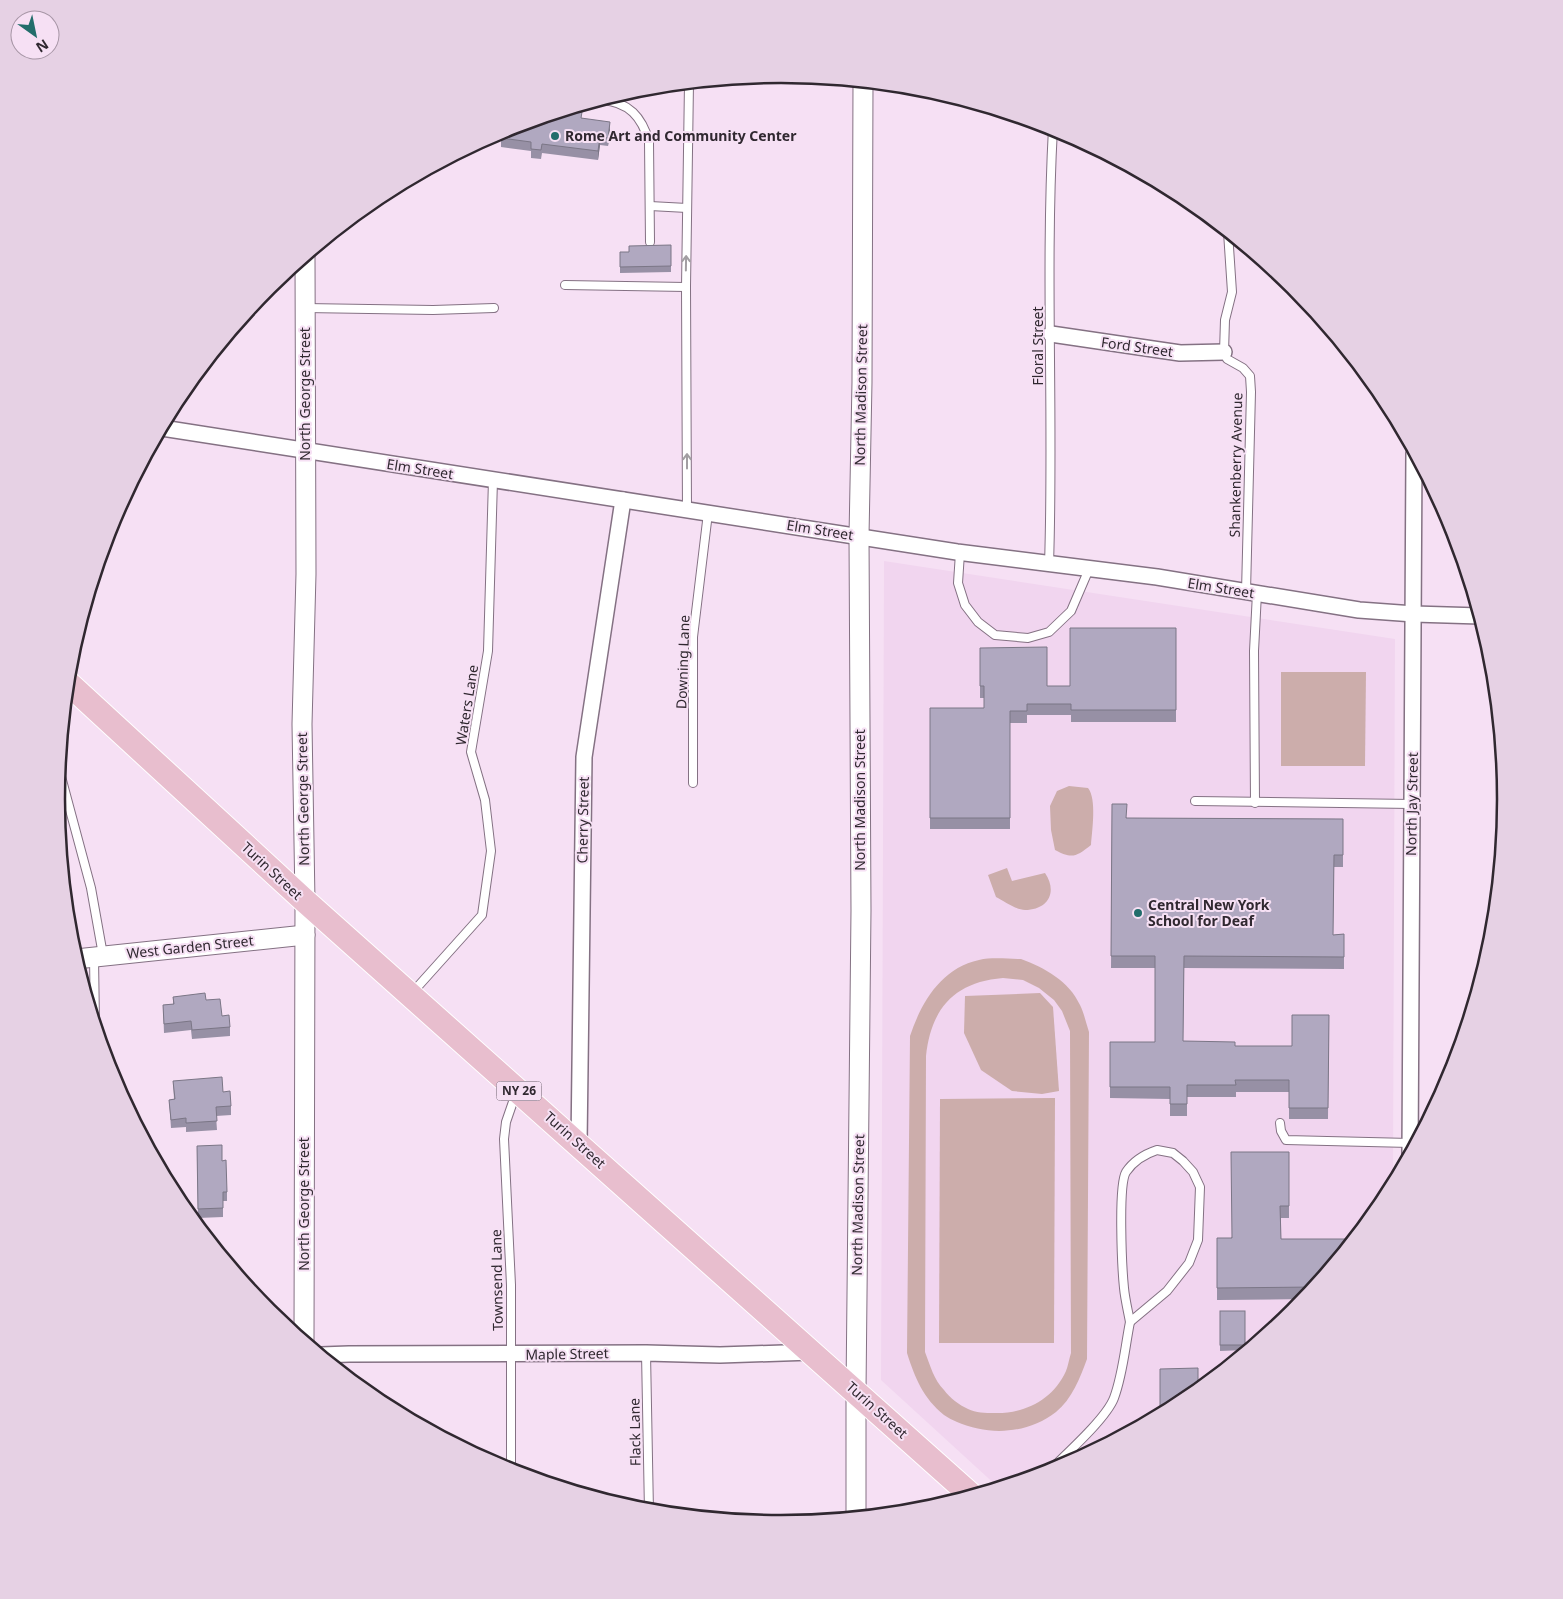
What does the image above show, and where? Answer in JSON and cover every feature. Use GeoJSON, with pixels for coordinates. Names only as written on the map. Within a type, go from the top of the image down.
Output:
{"type":"FeatureCollection","features":[{"type":"Feature","properties":{"kind":"main road","name":"Turin Street"},"geometry":{"type":"LineString","coordinates":[[74,689],[305,901],[967,1492]]}},
{"type":"Feature","properties":{"kind":"street","name":"North Madison Street"},"geometry":{"type":"LineString","coordinates":[[856,1512],[861,910],[859,536],[862,382],[863,88]]}},
{"type":"Feature","properties":{"kind":"street","name":"North George Street"},"geometry":{"type":"LineString","coordinates":[[304,266],[306,574],[302,724],[305,901],[304,1333]]}},
{"type":"Feature","properties":{"kind":"street","name":"Ford Street"},"geometry":{"type":"LineString","coordinates":[[1050,334],[1180,353],[1224,352]]}},
{"type":"Feature","properties":{"kind":"street","name":"Elm Street"},"geometry":{"type":"LineString","coordinates":[[168,429],[960,553],[1157,577],[1359,610],[1474,616]]}},
{"type":"Feature","properties":{"kind":"street","name":"North Jay Street"},"geometry":{"type":"LineString","coordinates":[[1410,1143],[1414,464]]}},
{"type":"Feature","properties":{"kind":"street","name":"Cherry Street"},"geometry":{"type":"LineString","coordinates":[[579,1144],[584,757],[623,500]]}},
{"type":"Feature","properties":{"kind":"street","name":"West Garden Street"},"geometry":{"type":"LineString","coordinates":[[91,958],[305,935]]}},
{"type":"Feature","properties":{"kind":"street","name":"Maple Street"},"geometry":{"type":"LineString","coordinates":[[330,1355],[646,1353],[720,1355],[812,1352]]}},
{"type":"Feature","properties":{"kind":"lane"},"geometry":{"type":"LineString","coordinates":[[687,510],[686,286],[689,89]]}},
{"type":"Feature","properties":{"kind":"lane"},"geometry":{"type":"LineString","coordinates":[[617,103],[636,115],[645,127],[649,142],[650,242]]}},
{"type":"Feature","properties":{"kind":"lane","name":"Floral Street"},"geometry":{"type":"LineString","coordinates":[[1049,564],[1052,488],[1050,334],[1053,137]]}},
{"type":"Feature","properties":{"kind":"lane"},"geometry":{"type":"LineString","coordinates":[[650,206],[687,208]]}},
{"type":"Feature","properties":{"kind":"lane"},"geometry":{"type":"LineString","coordinates":[[1224,352],[1225,320],[1232,292],[1229,240]]}},
{"type":"Feature","properties":{"kind":"lane"},"geometry":{"type":"LineString","coordinates":[[565,284],[686,286]]}},
{"type":"Feature","properties":{"kind":"lane"},"geometry":{"type":"LineString","coordinates":[[305,308],[433,310],[494,308]]}},
{"type":"Feature","properties":{"kind":"lane","name":"Shankenberry Avenue"},"geometry":{"type":"LineString","coordinates":[[1224,352],[1228,359],[1243,368],[1250,376],[1255,803]]}},
{"type":"Feature","properties":{"kind":"lane","name":"Waters Lane"},"geometry":{"type":"LineString","coordinates":[[411,994],[482,915],[491,851],[484,800],[471,752],[488,651],[493,480]]}},
{"type":"Feature","properties":{"kind":"lane","name":"Downing Lane"},"geometry":{"type":"LineString","coordinates":[[693,782],[693,637],[708,513]]}},
{"type":"Feature","properties":{"kind":"lane"},"geometry":{"type":"LineString","coordinates":[[960,553],[958,583],[965,606],[978,622],[995,635],[1028,638],[1049,632],[1071,611],[1089,569]]}},
{"type":"Feature","properties":{"kind":"lane"},"geometry":{"type":"LineString","coordinates":[[65,792],[91,888],[91,958],[94,1000]]}},
{"type":"Feature","properties":{"kind":"lane"},"geometry":{"type":"LineString","coordinates":[[1195,801],[1412,804]]}},
{"type":"Feature","properties":{"kind":"lane","name":"Townsend Lane"},"geometry":{"type":"LineString","coordinates":[[511,1463],[511,1285],[504,1139],[506,1122],[517,1089]]}},
{"type":"Feature","properties":{"kind":"lane"},"geometry":{"type":"LineString","coordinates":[[1280,1123],[1281,1131],[1286,1140],[1407,1149]]}},
{"type":"Feature","properties":{"kind":"lane"},"geometry":{"type":"LineString","coordinates":[[1064,1458],[1099,1420],[1113,1400],[1130,1322],[1124,1289],[1123,1180],[1127,1171],[1143,1155],[1157,1150],[1173,1154],[1184,1161],[1193,1172],[1200,1187],[1198,1240],[1190,1263],[1167,1291],[1130,1322]]}},
{"type":"Feature","properties":{"kind":"lane","name":"Flack Lane"},"geometry":{"type":"LineString","coordinates":[[646,1353],[649,1503]]}},
{"type":"Feature","properties":{"kind":"shaded area","name":"Central New York School for Deaf"},"geometry":{"type":"Polygon","coordinates":[[[884,561],[1395,639],[1393,1172],[1377,1198],[1350,1236],[1320,1272],[1254,1338],[1218,1368],[1140,1420],[1098,1442],[1012,1478],[994,1484],[881,1380],[884,561]]]}},
{"type":"Feature","properties":{"kind":"shaded area"},"geometry":{"type":"Polygon","coordinates":[[[1281,672],[1366,672],[1365,766],[1281,766],[1281,672]]]}},
{"type":"Feature","properties":{"kind":"shaded area"},"geometry":{"type":"Polygon","coordinates":[[[1069,786],[1088,788],[1091,793],[1093,807],[1091,845],[1078,854],[1070,856],[1055,850],[1051,830],[1050,806],[1057,791],[1069,786]]]}},
{"type":"Feature","properties":{"kind":"shaded area"},"geometry":{"type":"Polygon","coordinates":[[[1007,868],[1012,881],[1045,873],[1051,887],[1045,903],[1040,907],[1021,910],[996,897],[988,875],[1007,868]]]}},
{"type":"Feature","properties":{"kind":"shaded area"},"geometry":{"type":"Polygon","coordinates":[[[984,959],[1021,959],[1047,971],[1070,989],[1081,1008],[1089,1032],[1087,1359],[1071,1395],[1056,1412],[1033,1425],[1021,1429],[995,1431],[969,1426],[944,1415],[925,1395],[913,1371],[907,1353],[910,1036],[920,1011],[934,989],[954,971],[966,964],[984,959]],[[1003,978],[986,981],[971,985],[958,992],[948,1001],[933,1025],[926,1056],[925,1352],[935,1377],[946,1393],[961,1405],[981,1413],[1016,1411],[1027,1408],[1045,1397],[1053,1390],[1066,1371],[1071,1353],[1070,1031],[1062,1011],[1054,1000],[1039,988],[1023,980],[1003,978]]]}},
{"type":"Feature","properties":{"kind":"shaded area"},"geometry":{"type":"Polygon","coordinates":[[[1040,993],[1053,1007],[1059,1091],[1042,1094],[1012,1091],[981,1070],[964,1033],[965,996],[1040,993]]]}},
{"type":"Feature","properties":{"kind":"shaded area"},"geometry":{"type":"Polygon","coordinates":[[[1055,1098],[1054,1343],[939,1343],[940,1099],[1055,1098]]]}},
{"type":"Feature","properties":{"kind":"building"},"geometry":{"type":"Polygon","coordinates":[[[581,112],[581,118],[610,122],[608,138],[600,136],[598,151],[542,144],[541,150],[531,149],[531,142],[506,139],[581,112]]]}},
{"type":"Feature","properties":{"kind":"building"},"geometry":{"type":"Polygon","coordinates":[[[671,245],[671,266],[620,267],[620,252],[629,252],[629,246],[671,245]]]}},
{"type":"Feature","properties":{"kind":"building"},"geometry":{"type":"Polygon","coordinates":[[[1070,628],[1176,628],[1176,710],[1071,710],[1071,704],[1027,704],[1027,711],[1010,711],[1010,818],[930,818],[930,708],[984,708],[984,686],[980,686],[980,648],[1047,647],[1047,686],[1070,686],[1070,628]]]}},
{"type":"Feature","properties":{"kind":"building"},"geometry":{"type":"Polygon","coordinates":[[[1112,804],[1127,804],[1126,818],[1343,819],[1343,855],[1334,855],[1333,935],[1344,934],[1344,957],[1184,956],[1183,1041],[1235,1042],[1235,1046],[1292,1046],[1292,1015],[1329,1015],[1328,1108],[1289,1108],[1289,1080],[1235,1080],[1236,1085],[1187,1085],[1187,1104],[1170,1104],[1170,1087],[1110,1087],[1110,1042],[1155,1042],[1155,956],[1111,956],[1112,804]]]}},
{"type":"Feature","properties":{"kind":"building"},"geometry":{"type":"Polygon","coordinates":[[[205,993],[206,1000],[220,999],[222,1016],[229,1015],[230,1027],[192,1030],[191,1021],[164,1024],[163,1005],[174,1004],[173,997],[205,993]]]}},
{"type":"Feature","properties":{"kind":"building"},"geometry":{"type":"Polygon","coordinates":[[[222,1077],[223,1092],[230,1091],[231,1106],[216,1107],[217,1121],[186,1123],[186,1118],[171,1120],[169,1100],[175,1099],[173,1081],[222,1077]]]}},
{"type":"Feature","properties":{"kind":"building"},"geometry":{"type":"Polygon","coordinates":[[[222,1145],[222,1161],[226,1160],[227,1192],[223,1192],[223,1208],[198,1209],[197,1146],[222,1145]]]}},
{"type":"Feature","properties":{"kind":"building"},"geometry":{"type":"Polygon","coordinates":[[[1231,1152],[1289,1152],[1289,1206],[1280,1206],[1281,1239],[1345,1239],[1345,1242],[1306,1287],[1217,1288],[1217,1238],[1232,1238],[1231,1152]]]}},
{"type":"Feature","properties":{"kind":"building"},"geometry":{"type":"Polygon","coordinates":[[[1220,1311],[1245,1311],[1245,1345],[1220,1345],[1220,1311]]]}},
{"type":"Feature","properties":{"kind":"building"},"geometry":{"type":"Polygon","coordinates":[[[1198,1368],[1198,1382],[1160,1408],[1160,1369],[1198,1368]]]}},
{"type":"Feature","properties":{"kind":"place","name":"Rome Art and Community Center"},"geometry":{"type":"Point","coordinates":[555,136]}},
{"type":"Feature","properties":{"kind":"place","name":"Central New York School for Deaf"},"geometry":{"type":"Point","coordinates":[1138,913]}}]}
